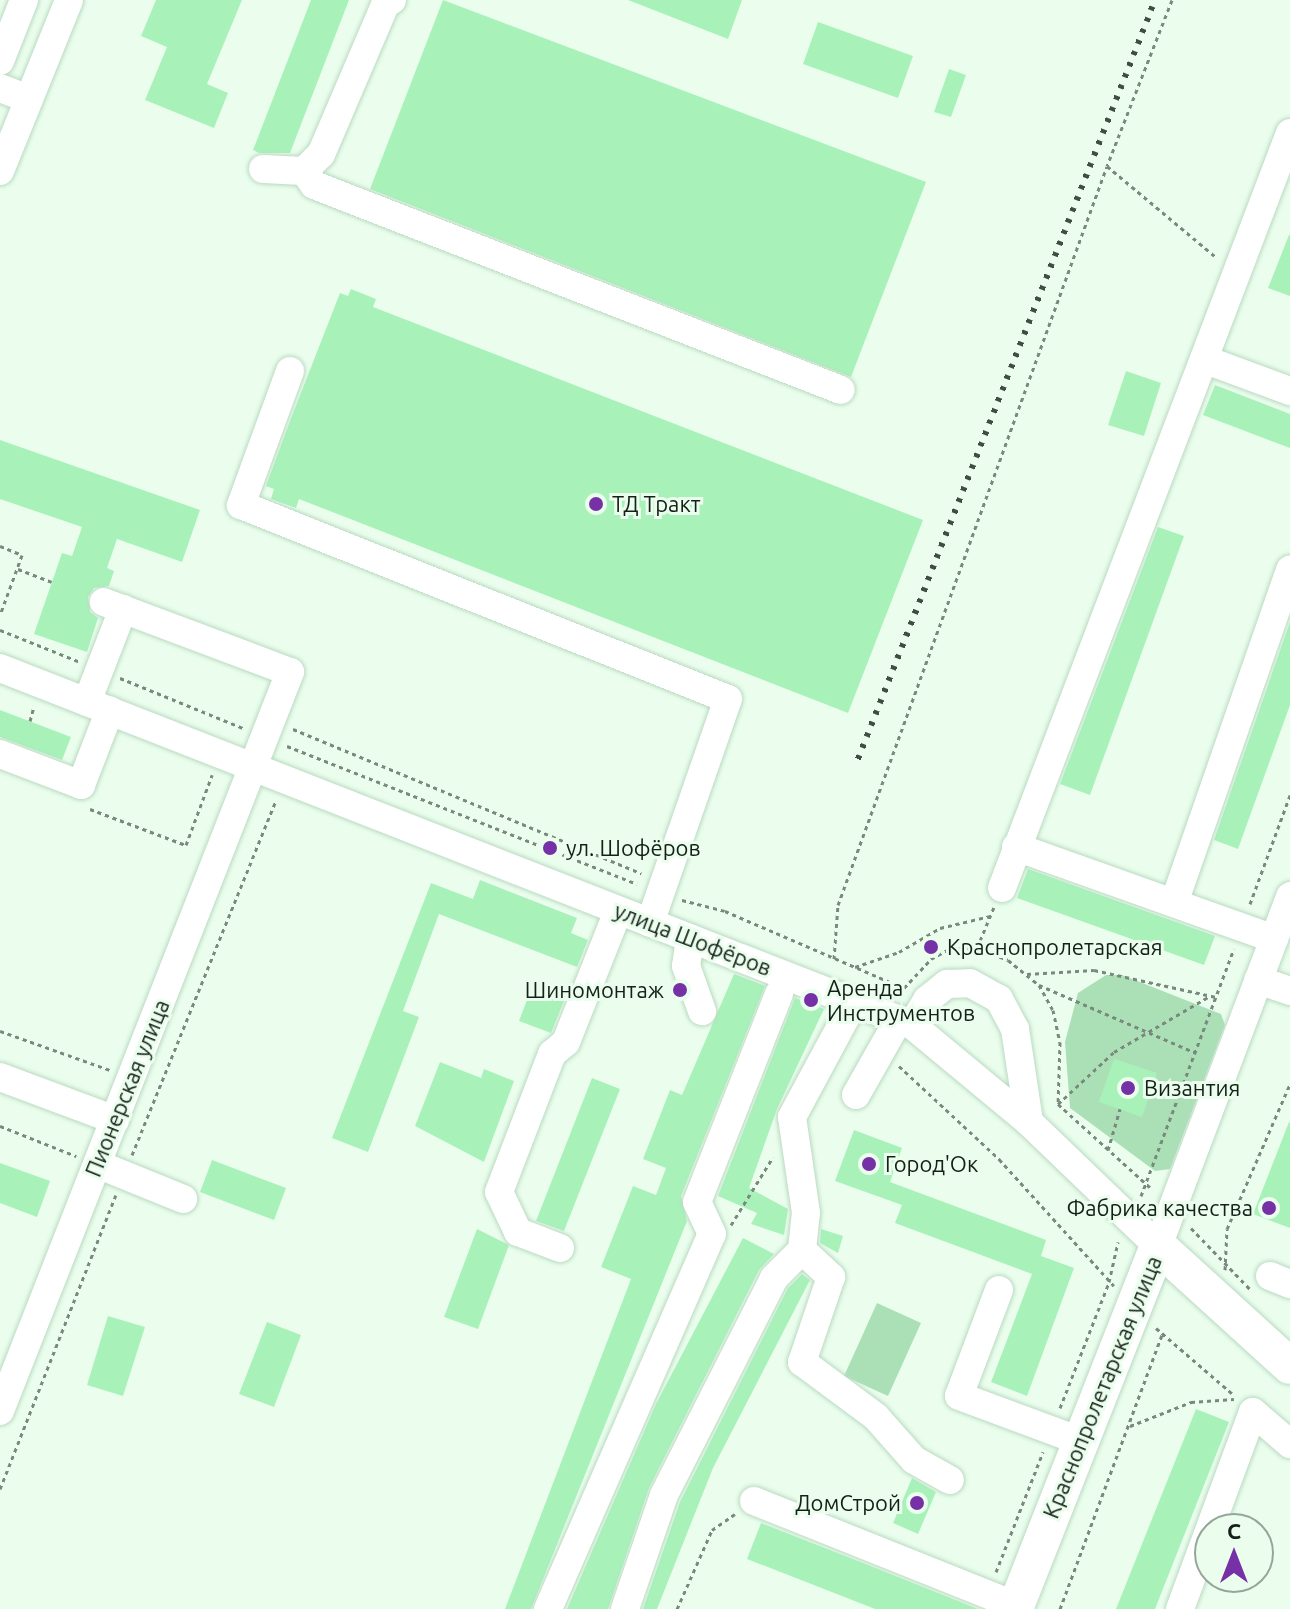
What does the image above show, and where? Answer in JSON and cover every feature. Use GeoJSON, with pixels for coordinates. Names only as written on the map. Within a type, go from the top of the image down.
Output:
{"type":"FeatureCollection","features":[{"type":"Feature","properties":{"kind":"main road","name":"улица Шофёров"},"geometry":{"type":"LineString","coordinates":[[1158,1246],[1290,1366]]}},
{"type":"Feature","properties":{"kind":"main road","name":"Краснопролетарская улица"},"geometry":{"type":"LineString","coordinates":[[1016,1607],[1158,1246]]}},
{"type":"Feature","properties":{"kind":"street"},"geometry":{"type":"LineString","coordinates":[[0,61],[24,0]]}},
{"type":"Feature","properties":{"kind":"street"},"geometry":{"type":"LineString","coordinates":[[0,171],[69,0]]}},
{"type":"Feature","properties":{"kind":"street"},"geometry":{"type":"LineString","coordinates":[[263,169],[304,171],[321,154],[385,5],[392,0]]}},
{"type":"Feature","properties":{"kind":"street"},"geometry":{"type":"LineString","coordinates":[[0,88],[29,99]]}},
{"type":"Feature","properties":{"kind":"street"},"geometry":{"type":"LineString","coordinates":[[1002,888],[1206,360],[1290,133]]}},
{"type":"Feature","properties":{"kind":"street"},"geometry":{"type":"LineString","coordinates":[[304,171],[314,185],[841,390]]}},
{"type":"Feature","properties":{"kind":"street"},"geometry":{"type":"LineString","coordinates":[[1206,360],[1290,391]]}},
{"type":"Feature","properties":{"kind":"street"},"geometry":{"type":"LineString","coordinates":[[290,371],[241,505],[728,699],[650,923]]}},
{"type":"Feature","properties":{"kind":"street"},"geometry":{"type":"LineString","coordinates":[[1174,903],[1290,570]]}},
{"type":"Feature","properties":{"kind":"street","name":"Пионерская улица"},"geometry":{"type":"LineString","coordinates":[[0,1411],[87,1160],[115,1120],[290,672],[113,605],[100,670]]}},
{"type":"Feature","properties":{"kind":"street","name":"улица Шофёров"},"geometry":{"type":"LineString","coordinates":[[0,668],[906,1022],[1029,1122],[1158,1246]]}},
{"type":"Feature","properties":{"kind":"street"},"geometry":{"type":"LineString","coordinates":[[0,754],[81,785],[98,706],[100,670]]}},
{"type":"Feature","properties":{"kind":"street"},"geometry":{"type":"LineString","coordinates":[[1016,847],[1274,939]]}},
{"type":"Feature","properties":{"kind":"street","name":"Краснопролетарская улица"},"geometry":{"type":"LineString","coordinates":[[1158,1246],[1290,896]]}},
{"type":"Feature","properties":{"kind":"street"},"geometry":{"type":"LineString","coordinates":[[560,1248],[518,1232],[499,1192],[552,1054],[566,1042],[618,911]]}},
{"type":"Feature","properties":{"kind":"street"},"geometry":{"type":"LineString","coordinates":[[690,938],[686,966],[702,1011]]}},
{"type":"Feature","properties":{"kind":"street"},"geometry":{"type":"LineString","coordinates":[[1258,980],[1290,991]]}},
{"type":"Feature","properties":{"kind":"street"},"geometry":{"type":"LineString","coordinates":[[856,1095],[880,1050],[927,1000],[947,984],[970,983],[999,999],[1015,1029],[1029,1122]]}},
{"type":"Feature","properties":{"kind":"street"},"geometry":{"type":"LineString","coordinates":[[548,1609],[712,1234],[697,1202],[779,994]]}},
{"type":"Feature","properties":{"kind":"street"},"geometry":{"type":"LineString","coordinates":[[625,1609],[664,1495],[774,1278],[802,1250],[806,1213],[792,1117],[854,1002]]}},
{"type":"Feature","properties":{"kind":"street"},"geometry":{"type":"LineString","coordinates":[[0,1077],[115,1120]]}},
{"type":"Feature","properties":{"kind":"street"},"geometry":{"type":"LineString","coordinates":[[87,1160],[183,1199]]}},
{"type":"Feature","properties":{"kind":"street"},"geometry":{"type":"LineString","coordinates":[[802,1250],[831,1277],[802,1362],[876,1417],[914,1460],[950,1480]]}},
{"type":"Feature","properties":{"kind":"street"},"geometry":{"type":"LineString","coordinates":[[999,1290],[959,1396],[1080,1441]]}},
{"type":"Feature","properties":{"kind":"street"},"geometry":{"type":"LineString","coordinates":[[1180,1609],[1246,1405],[1290,1444]]}},
{"type":"Feature","properties":{"kind":"street"},"geometry":{"type":"LineString","coordinates":[[754,1501],[1016,1607]]}},
{"type":"Feature","properties":{"kind":"path"},"geometry":{"type":"LineString","coordinates":[[833,959],[838,905],[1107,166],[1172,0]]}},
{"type":"Feature","properties":{"kind":"path"},"geometry":{"type":"LineString","coordinates":[[1107,166],[1238,275]]}},
{"type":"Feature","properties":{"kind":"path"},"geometry":{"type":"LineString","coordinates":[[0,546],[22,555],[0,615]]}},
{"type":"Feature","properties":{"kind":"path"},"geometry":{"type":"LineString","coordinates":[[18,569],[52,582]]}},
{"type":"Feature","properties":{"kind":"path"},"geometry":{"type":"LineString","coordinates":[[0,630],[100,670],[268,729],[725,911],[904,988]]}},
{"type":"Feature","properties":{"kind":"path"},"geometry":{"type":"LineString","coordinates":[[30,721],[34,705]]}},
{"type":"Feature","properties":{"kind":"path"},"geometry":{"type":"LineString","coordinates":[[268,729],[662,888]]}},
{"type":"Feature","properties":{"kind":"path"},"geometry":{"type":"LineString","coordinates":[[90,809],[186,845],[213,773]]}},
{"type":"Feature","properties":{"kind":"path"},"geometry":{"type":"LineString","coordinates":[[1137,1202],[1147,1185],[1290,795]]}},
{"type":"Feature","properties":{"kind":"path"},"geometry":{"type":"LineString","coordinates":[[0,1489],[276,798]]}},
{"type":"Feature","properties":{"kind":"path"},"geometry":{"type":"LineString","coordinates":[[977,948],[1002,888]]}},
{"type":"Feature","properties":{"kind":"path"},"geometry":{"type":"LineString","coordinates":[[855,967],[899,952],[940,928],[990,916]]}},
{"type":"Feature","properties":{"kind":"path"},"geometry":{"type":"LineString","coordinates":[[1026,974],[1094,970],[1214,996]]}},
{"type":"Feature","properties":{"kind":"path"},"geometry":{"type":"LineString","coordinates":[[1039,985],[1196,1053]]}},
{"type":"Feature","properties":{"kind":"path"},"geometry":{"type":"LineString","coordinates":[[1147,1185],[1058,1104],[1114,1052],[1214,996]]}},
{"type":"Feature","properties":{"kind":"path"},"geometry":{"type":"LineString","coordinates":[[0,1031],[110,1070]]}},
{"type":"Feature","properties":{"kind":"path"},"geometry":{"type":"LineString","coordinates":[[880,1050],[999,1159],[1109,1282],[1118,1240]]}},
{"type":"Feature","properties":{"kind":"path"},"geometry":{"type":"LineString","coordinates":[[1184,1221],[1226,1267],[1227,1229],[1290,1084]]}},
{"type":"Feature","properties":{"kind":"path"},"geometry":{"type":"LineString","coordinates":[[1108,1150],[1120,1109]]}},
{"type":"Feature","properties":{"kind":"path"},"geometry":{"type":"LineString","coordinates":[[712,1234],[735,1223],[792,1117]]}},
{"type":"Feature","properties":{"kind":"path"},"geometry":{"type":"LineString","coordinates":[[0,1126],[87,1160]]}},
{"type":"Feature","properties":{"kind":"path"},"geometry":{"type":"LineString","coordinates":[[1060,1609],[1162,1334],[1246,1405]]}},
{"type":"Feature","properties":{"kind":"path"},"geometry":{"type":"LineString","coordinates":[[1128,1427],[1191,1402],[1246,1405]]}},
{"type":"Feature","properties":{"kind":"path"},"geometry":{"type":"LineString","coordinates":[[677,1609],[712,1530],[754,1501]]}},
{"type":"Feature","properties":{"kind":"green space"},"geometry":{"type":"Polygon","coordinates":[[[1106,975],[1122,975],[1221,1014],[1225,1025],[1170,1169],[1155,1171],[1070,1108],[1065,1042],[1078,993],[1106,975]]]}},
{"type":"Feature","properties":{"kind":"green space"},"geometry":{"type":"Polygon","coordinates":[[[877,1303],[921,1323],[888,1396],[844,1376],[877,1303]]]}},
{"type":"Feature","properties":{"kind":"building"},"geometry":{"type":"Polygon","coordinates":[[[156,0],[242,0],[207,84],[228,93],[214,128],[145,100],[167,47],[141,36],[156,0]]]}},
{"type":"Feature","properties":{"kind":"building"},"geometry":{"type":"Polygon","coordinates":[[[311,0],[349,0],[290,153],[259,153],[253,150],[311,0]]]}},
{"type":"Feature","properties":{"kind":"building"},"geometry":{"type":"Polygon","coordinates":[[[443,0],[926,182],[851,377],[370,189],[443,0]]]}},
{"type":"Feature","properties":{"kind":"building"},"geometry":{"type":"Polygon","coordinates":[[[628,0],[742,0],[728,39],[628,0]]]}},
{"type":"Feature","properties":{"kind":"building"},"geometry":{"type":"Polygon","coordinates":[[[818,22],[913,56],[898,98],[803,64],[818,22]]]}},
{"type":"Feature","properties":{"kind":"building"},"geometry":{"type":"Polygon","coordinates":[[[949,69],[966,75],[951,117],[934,112],[949,69]]]}},
{"type":"Feature","properties":{"kind":"building"},"geometry":{"type":"Polygon","coordinates":[[[1290,235],[1290,296],[1268,288],[1290,235]]]}},
{"type":"Feature","properties":{"kind":"building","name":"ТД Тракт"},"geometry":{"type":"Polygon","coordinates":[[[351,289],[376,299],[373,307],[923,520],[848,713],[299,499],[296,508],[271,499],[274,489],[266,486],[290,421],[340,293],[348,296],[351,289]]]}},
{"type":"Feature","properties":{"kind":"building"},"geometry":{"type":"Polygon","coordinates":[[[1126,371],[1161,383],[1144,436],[1108,425],[1126,371]]]}},
{"type":"Feature","properties":{"kind":"building"},"geometry":{"type":"Polygon","coordinates":[[[1215,385],[1290,414],[1290,448],[1203,415],[1215,385]]]}},
{"type":"Feature","properties":{"kind":"building"},"geometry":{"type":"Polygon","coordinates":[[[0,440],[200,510],[182,562],[117,539],[107,568],[114,571],[109,586],[94,588],[88,597],[90,612],[98,618],[87,652],[34,634],[62,553],[72,556],[82,527],[0,499],[0,440]]]}},
{"type":"Feature","properties":{"kind":"building"},"geometry":{"type":"Polygon","coordinates":[[[1158,527],[1184,536],[1090,795],[1060,784],[1158,527]]]}},
{"type":"Feature","properties":{"kind":"building"},"geometry":{"type":"Polygon","coordinates":[[[1290,622],[1290,705],[1238,849],[1214,840],[1290,622]]]}},
{"type":"Feature","properties":{"kind":"building"},"geometry":{"type":"Polygon","coordinates":[[[0,710],[71,737],[62,760],[0,737],[0,710]]]}},
{"type":"Feature","properties":{"kind":"building"},"geometry":{"type":"Polygon","coordinates":[[[1028,869],[1215,936],[1204,965],[1017,898],[1028,869]]]}},
{"type":"Feature","properties":{"kind":"building"},"geometry":{"type":"Polygon","coordinates":[[[480,880],[577,918],[571,933],[588,940],[577,967],[439,914],[403,1011],[419,1017],[368,1152],[332,1138],[431,883],[473,899],[480,880]]]}},
{"type":"Feature","properties":{"kind":"building"},"geometry":{"type":"Polygon","coordinates":[[[734,974],[765,986],[681,1196],[687,1221],[531,1609],[505,1609],[631,1279],[601,1267],[633,1186],[656,1195],[666,1168],[643,1159],[670,1090],[682,1095],[734,974]]]}},
{"type":"Feature","properties":{"kind":"building"},"geometry":{"type":"Polygon","coordinates":[[[533,984],[566,996],[551,1033],[519,1021],[533,984]]]}},
{"type":"Feature","properties":{"kind":"building"},"geometry":{"type":"Polygon","coordinates":[[[795,998],[824,1009],[777,1109],[749,1188],[788,1209],[784,1235],[751,1224],[757,1213],[718,1196],[795,998]]]}},
{"type":"Feature","properties":{"kind":"building","name":"Византия"},"geometry":{"type":"Polygon","coordinates":[[[1114,1059],[1157,1073],[1142,1117],[1099,1102],[1114,1059]]]}},
{"type":"Feature","properties":{"kind":"building"},"geometry":{"type":"Polygon","coordinates":[[[440,1062],[481,1078],[484,1069],[514,1081],[484,1162],[415,1126],[440,1062]]]}},
{"type":"Feature","properties":{"kind":"building"},"geometry":{"type":"Polygon","coordinates":[[[592,1078],[620,1089],[564,1231],[536,1221],[592,1078]]]}},
{"type":"Feature","properties":{"kind":"building"},"geometry":{"type":"Polygon","coordinates":[[[1290,1123],[1290,1228],[1253,1214],[1290,1123]]]}},
{"type":"Feature","properties":{"kind":"building"},"geometry":{"type":"Polygon","coordinates":[[[854,1130],[902,1148],[890,1182],[1046,1240],[1041,1256],[1074,1268],[1027,1396],[991,1382],[1032,1274],[895,1223],[902,1205],[835,1181],[854,1130]]]}},
{"type":"Feature","properties":{"kind":"building"},"geometry":{"type":"Polygon","coordinates":[[[212,1160],[286,1188],[274,1220],[200,1192],[212,1160]]]}},
{"type":"Feature","properties":{"kind":"building"},"geometry":{"type":"Polygon","coordinates":[[[0,1163],[50,1181],[37,1217],[0,1203],[0,1163]]]}},
{"type":"Feature","properties":{"kind":"building"},"geometry":{"type":"Polygon","coordinates":[[[477,1229],[509,1245],[478,1329],[444,1317],[477,1229]]]}},
{"type":"Feature","properties":{"kind":"building"},"geometry":{"type":"Polygon","coordinates":[[[821,1229],[843,1236],[838,1253],[820,1243],[821,1229]]]}},
{"type":"Feature","properties":{"kind":"building"},"geometry":{"type":"Polygon","coordinates":[[[743,1238],[774,1254],[759,1270],[649,1488],[608,1609],[567,1609],[656,1404],[743,1238]]]}},
{"type":"Feature","properties":{"kind":"building"},"geometry":{"type":"Polygon","coordinates":[[[802,1274],[810,1280],[713,1468],[657,1609],[643,1609],[680,1502],[788,1288],[802,1274]]]}},
{"type":"Feature","properties":{"kind":"building"},"geometry":{"type":"Polygon","coordinates":[[[108,1316],[145,1327],[123,1396],[87,1385],[108,1316]]]}},
{"type":"Feature","properties":{"kind":"building"},"geometry":{"type":"Polygon","coordinates":[[[267,1322],[301,1335],[274,1407],[239,1394],[267,1322]]]}},
{"type":"Feature","properties":{"kind":"building"},"geometry":{"type":"Polygon","coordinates":[[[1196,1409],[1229,1422],[1155,1609],[1116,1609],[1196,1409]]]}},
{"type":"Feature","properties":{"kind":"building","name":"ДомСтрой"},"geometry":{"type":"Polygon","coordinates":[[[912,1478],[936,1492],[918,1534],[893,1523],[912,1478]]]}},
{"type":"Feature","properties":{"kind":"building"},"geometry":{"type":"Polygon","coordinates":[[[761,1523],[978,1609],[875,1609],[747,1559],[761,1523]]]}},
{"type":"Feature","properties":{"kind":"railway"},"geometry":{"type":"LineString","coordinates":[[858,759],[1155,0]]}},
{"type":"Feature","properties":{"kind":"place","name":"ТД Тракт"},"geometry":{"type":"Point","coordinates":[596,504]}},
{"type":"Feature","properties":{"kind":"place","name":"ул. Шофёров"},"geometry":{"type":"Point","coordinates":[550,848]}},
{"type":"Feature","properties":{"kind":"place","name":"Краснопролетарская"},"geometry":{"type":"Point","coordinates":[931,947]}},
{"type":"Feature","properties":{"kind":"place","name":"Шиномонтаж"},"geometry":{"type":"Point","coordinates":[680,990]}},
{"type":"Feature","properties":{"kind":"place","name":"Аренда Инструментов"},"geometry":{"type":"Point","coordinates":[811,1000]}},
{"type":"Feature","properties":{"kind":"place","name":"Византия"},"geometry":{"type":"Point","coordinates":[1128,1088]}},
{"type":"Feature","properties":{"kind":"place","name":"Город'Ок"},"geometry":{"type":"Point","coordinates":[869,1164]}},
{"type":"Feature","properties":{"kind":"place","name":"Фабрика качества"},"geometry":{"type":"Point","coordinates":[1269,1208]}},
{"type":"Feature","properties":{"kind":"place","name":"ДомСтрой"},"geometry":{"type":"Point","coordinates":[917,1503]}}]}
